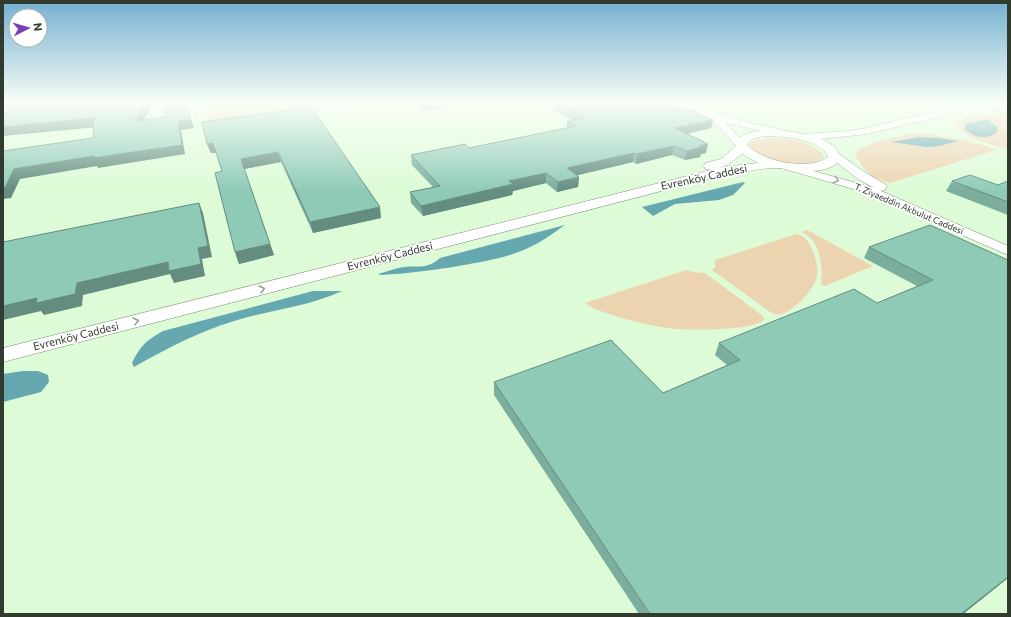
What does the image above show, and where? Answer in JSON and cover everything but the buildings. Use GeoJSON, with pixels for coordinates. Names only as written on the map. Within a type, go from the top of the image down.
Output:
{"type":"FeatureCollection","features":[{"type":"Feature","properties":{"kind":"main road"},"geometry":{"type":"LineString","coordinates":[[790,135],[832,135],[851,133]]}},
{"type":"Feature","properties":{"kind":"main road"},"geometry":{"type":"LineString","coordinates":[[742,146],[753,156],[781,165],[801,167],[821,166],[833,161],[839,150],[860,138],[882,133]]}},
{"type":"Feature","properties":{"kind":"main road","name":"Evrenköy Caddesi"},"geometry":{"type":"LineString","coordinates":[[3,342],[544,206],[707,167],[725,162],[742,146],[744,139],[756,134],[790,135]]}},
{"type":"Feature","properties":{"kind":"main road"},"geometry":{"type":"LineString","coordinates":[[790,135],[819,142],[828,148],[839,150]]}},
{"type":"Feature","properties":{"kind":"main road","name":"Evrenköy Caddesi"},"geometry":{"type":"LineString","coordinates":[[3,355],[723,171],[781,165]]}},
{"type":"Feature","properties":{"kind":"street"},"geometry":{"type":"LineString","coordinates":[[730,133],[742,146]]}},
{"type":"Feature","properties":{"kind":"street"},"geometry":{"type":"LineString","coordinates":[[779,133],[790,135]]}},
{"type":"Feature","properties":{"kind":"street","name":"T. Ziyaeddin Akbulut Caddesi"},"geometry":{"type":"LineString","coordinates":[[839,150],[862,176],[880,186],[1008,242]]}},
{"type":"Feature","properties":{"kind":"street","name":"T. Ziyaeddin Akbulut Caddesi"},"geometry":{"type":"LineString","coordinates":[[781,165],[864,189],[1008,251]]}},
{"type":"Feature","properties":{"kind":"shaded area"},"geometry":{"type":"Polygon","coordinates":[[[3,133],[1008,133],[1008,614],[3,614],[3,133]]]}},
{"type":"Feature","properties":{"kind":"shaded area"},"geometry":{"type":"Polygon","coordinates":[[[922,133],[968,141],[996,150],[890,183],[874,177],[866,171],[856,156],[858,149],[873,143],[897,136],[922,133]]]}},
{"type":"Feature","properties":{"kind":"shaded area"},"geometry":{"type":"Polygon","coordinates":[[[964,133],[1008,133],[1008,148],[989,144],[964,133]]]}},
{"type":"Feature","properties":{"kind":"shaded area"},"geometry":{"type":"Polygon","coordinates":[[[767,138],[782,138],[804,142],[811,145],[823,154],[823,158],[812,163],[791,165],[769,160],[750,149],[749,145],[752,141],[767,138]]]}},
{"type":"Feature","properties":{"kind":"shaded area"},"geometry":{"type":"Polygon","coordinates":[[[807,230],[873,266],[825,286],[821,284],[821,262],[817,248],[813,241],[802,232],[807,230]]]}},
{"type":"Feature","properties":{"kind":"shaded area"},"geometry":{"type":"Polygon","coordinates":[[[797,234],[805,239],[810,246],[814,255],[817,276],[812,287],[804,298],[787,312],[782,314],[773,314],[712,270],[715,267],[715,260],[797,234]]]}},
{"type":"Feature","properties":{"kind":"shaded area"},"geometry":{"type":"Polygon","coordinates":[[[686,270],[705,273],[763,316],[764,320],[757,324],[735,328],[676,329],[655,326],[615,316],[585,303],[686,270]]]}},
{"type":"Feature","properties":{"kind":"water"},"geometry":{"type":"Polygon","coordinates":[[[970,133],[997,133],[985,137],[973,135],[970,133]]]}},
{"type":"Feature","properties":{"kind":"water"},"geometry":{"type":"Polygon","coordinates":[[[919,137],[958,141],[939,146],[927,147],[891,142],[919,137]]]}},
{"type":"Feature","properties":{"kind":"water"},"geometry":{"type":"Polygon","coordinates":[[[743,182],[745,183],[733,195],[719,200],[675,204],[653,216],[642,207],[743,182]]]}},
{"type":"Feature","properties":{"kind":"water"},"geometry":{"type":"Polygon","coordinates":[[[565,225],[531,247],[501,258],[405,273],[378,274],[401,268],[426,266],[440,258],[565,225]]]}},
{"type":"Feature","properties":{"kind":"water"},"geometry":{"type":"Polygon","coordinates":[[[313,291],[342,291],[319,300],[248,317],[218,326],[175,345],[134,367],[132,363],[144,344],[163,331],[313,291]]]}},
{"type":"Feature","properties":{"kind":"water"},"geometry":{"type":"Polygon","coordinates":[[[23,371],[38,371],[48,375],[49,382],[41,392],[3,402],[3,374],[23,371]]]}}]}
